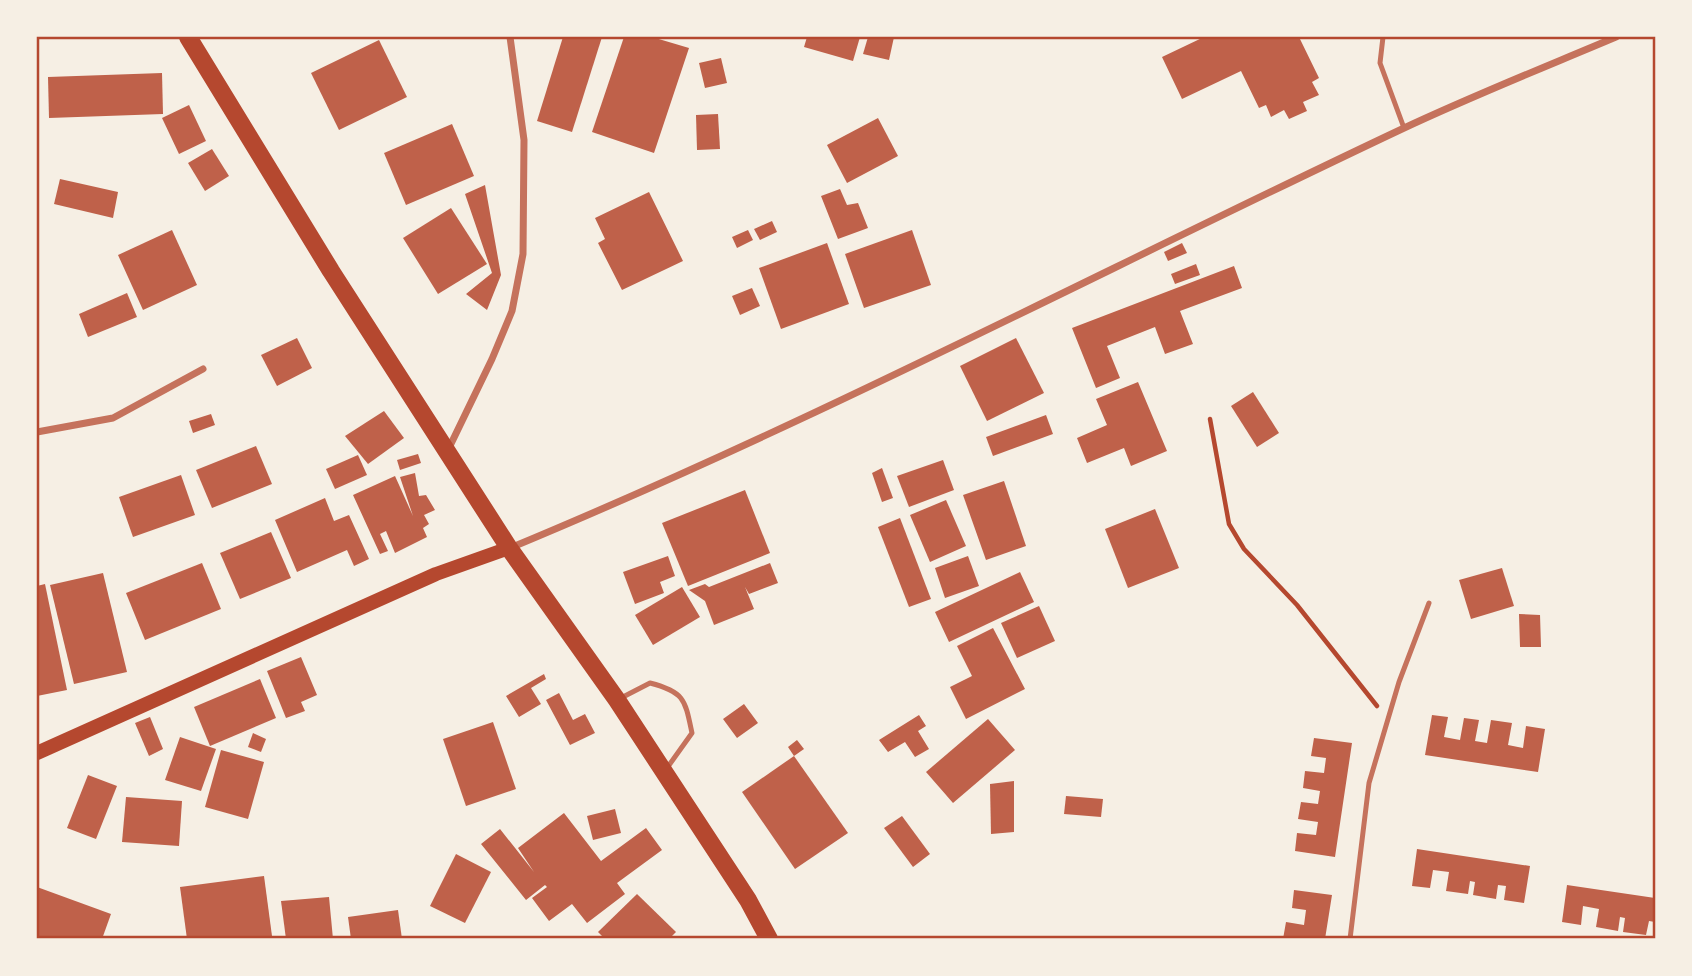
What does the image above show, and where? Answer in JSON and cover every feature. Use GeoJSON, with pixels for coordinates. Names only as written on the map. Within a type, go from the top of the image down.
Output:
{"type":"FeatureCollection","features":[{"type":"Feature","properties":{"kind":"main road"},"geometry":{"type":"LineString","coordinates":[[188,37],[331,271],[509,548],[617,700],[748,900],[769,939]]}},
{"type":"Feature","properties":{"kind":"main road"},"geometry":{"type":"LineString","coordinates":[[39,754],[436,574],[509,548]]}},
{"type":"Feature","properties":{"kind":"street"},"geometry":{"type":"LineString","coordinates":[[448,450],[512,311],[523,254],[524,140],[510,37]]}},
{"type":"Feature","properties":{"kind":"street"},"geometry":{"type":"LineString","coordinates":[[509,548],[596,512],[807,416],[1404,128],[1616,37]]}},
{"type":"Feature","properties":{"kind":"street"},"geometry":{"type":"LineString","coordinates":[[37,432],[113,418],[203,369]]}},
{"type":"Feature","properties":{"kind":"lane"},"geometry":{"type":"LineString","coordinates":[[1384,37],[1380,63],[1404,128]]}},
{"type":"Feature","properties":{"kind":"lane"},"geometry":{"type":"LineString","coordinates":[[1350,939],[1369,783],[1389,715],[1429,603]]}},
{"type":"Feature","properties":{"kind":"lane"},"geometry":{"type":"LineString","coordinates":[[617,700],[650,683],[668,688],[686,702],[692,733],[664,772]]}},
{"type":"Feature","properties":{"kind":"path"},"geometry":{"type":"LineString","coordinates":[[1210,419],[1229,524],[1244,549],[1297,605],[1372,701],[1389,715]]}},
{"type":"Feature","properties":{"kind":"building"},"geometry":{"type":"Polygon","coordinates":[[[563,37],[602,37],[572,132],[537,121],[563,37]]]}},
{"type":"Feature","properties":{"kind":"building"},"geometry":{"type":"Polygon","coordinates":[[[624,37],[652,37],[689,48],[654,153],[592,132],[624,37]]]}},
{"type":"Feature","properties":{"kind":"building"},"geometry":{"type":"Polygon","coordinates":[[[807,37],[860,37],[853,61],[804,47],[807,37]]]}},
{"type":"Feature","properties":{"kind":"building"},"geometry":{"type":"Polygon","coordinates":[[[868,37],[894,37],[889,60],[863,54],[868,37]]]}},
{"type":"Feature","properties":{"kind":"building"},"geometry":{"type":"Polygon","coordinates":[[[1204,37],[1299,37],[1319,78],[1312,82],[1319,95],[1303,102],[1307,111],[1289,119],[1284,110],[1271,117],[1266,105],[1259,108],[1241,71],[1182,99],[1162,57],[1204,37]]]}},
{"type":"Feature","properties":{"kind":"building"},"geometry":{"type":"Polygon","coordinates":[[[379,40],[407,97],[339,130],[311,73],[379,40]]]}},
{"type":"Feature","properties":{"kind":"building"},"geometry":{"type":"Polygon","coordinates":[[[721,58],[727,83],[705,88],[699,63],[721,58]]]}},
{"type":"Feature","properties":{"kind":"building"},"geometry":{"type":"Polygon","coordinates":[[[162,73],[163,114],[49,118],[48,77],[162,73]]]}},
{"type":"Feature","properties":{"kind":"building"},"geometry":{"type":"Polygon","coordinates":[[[189,105],[206,141],[179,154],[162,118],[189,105]]]}},
{"type":"Feature","properties":{"kind":"building"},"geometry":{"type":"Polygon","coordinates":[[[718,114],[720,149],[697,150],[696,115],[718,114]]]}},
{"type":"Feature","properties":{"kind":"building"},"geometry":{"type":"Polygon","coordinates":[[[878,118],[898,156],[847,183],[827,145],[878,118]]]}},
{"type":"Feature","properties":{"kind":"building"},"geometry":{"type":"Polygon","coordinates":[[[452,124],[474,176],[406,205],[384,153],[452,124]]]}},
{"type":"Feature","properties":{"kind":"building"},"geometry":{"type":"Polygon","coordinates":[[[212,149],[229,176],[205,191],[188,163],[212,149]]]}},
{"type":"Feature","properties":{"kind":"building"},"geometry":{"type":"Polygon","coordinates":[[[60,179],[118,192],[113,218],[54,204],[60,179]]]}},
{"type":"Feature","properties":{"kind":"building"},"geometry":{"type":"Polygon","coordinates":[[[485,185],[501,275],[487,310],[466,294],[492,273],[465,194],[485,185]]]}},
{"type":"Feature","properties":{"kind":"building"},"geometry":{"type":"Polygon","coordinates":[[[840,189],[847,205],[858,203],[868,228],[838,239],[821,196],[840,189]]]}},
{"type":"Feature","properties":{"kind":"building"},"geometry":{"type":"Polygon","coordinates":[[[649,192],[683,261],[622,290],[598,243],[605,239],[595,218],[649,192]]]}},
{"type":"Feature","properties":{"kind":"building"},"geometry":{"type":"Polygon","coordinates":[[[451,208],[487,264],[438,294],[403,238],[451,208]]]}},
{"type":"Feature","properties":{"kind":"building"},"geometry":{"type":"Polygon","coordinates":[[[772,221],[777,232],[760,240],[754,229],[772,221]]]}},
{"type":"Feature","properties":{"kind":"building"},"geometry":{"type":"Polygon","coordinates":[[[172,230],[197,285],[143,310],[118,255],[172,230]]]}},
{"type":"Feature","properties":{"kind":"building"},"geometry":{"type":"Polygon","coordinates":[[[748,230],[753,240],[737,248],[732,237],[748,230]]]}},
{"type":"Feature","properties":{"kind":"building"},"geometry":{"type":"Polygon","coordinates":[[[912,230],[931,285],[864,308],[845,254],[912,230]]]}},
{"type":"Feature","properties":{"kind":"building"},"geometry":{"type":"Polygon","coordinates":[[[827,243],[849,304],[781,329],[759,268],[827,243]]]}},
{"type":"Feature","properties":{"kind":"building"},"geometry":{"type":"Polygon","coordinates":[[[1182,243],[1187,253],[1168,261],[1164,252],[1182,243]]]}},
{"type":"Feature","properties":{"kind":"building"},"geometry":{"type":"Polygon","coordinates":[[[1196,264],[1200,275],[1175,284],[1171,274],[1196,264]]]}},
{"type":"Feature","properties":{"kind":"building"},"geometry":{"type":"Polygon","coordinates":[[[1234,266],[1242,288],[1180,311],[1193,344],[1165,354],[1155,327],[1107,346],[1120,378],[1096,388],[1072,328],[1234,266]]]}},
{"type":"Feature","properties":{"kind":"building"},"geometry":{"type":"Polygon","coordinates":[[[752,288],[760,306],[740,315],[732,296],[752,288]]]}},
{"type":"Feature","properties":{"kind":"building"},"geometry":{"type":"Polygon","coordinates":[[[127,293],[137,317],[88,337],[79,314],[127,293]]]}},
{"type":"Feature","properties":{"kind":"building"},"geometry":{"type":"Polygon","coordinates":[[[297,338],[312,368],[277,386],[261,355],[297,338]]]}},
{"type":"Feature","properties":{"kind":"building"},"geometry":{"type":"Polygon","coordinates":[[[1016,338],[1044,393],[987,421],[960,366],[1016,338]]]}},
{"type":"Feature","properties":{"kind":"building"},"geometry":{"type":"Polygon","coordinates":[[[1138,382],[1167,451],[1131,466],[1124,448],[1087,463],[1077,438],[1107,425],[1096,399],[1138,382]]]}},
{"type":"Feature","properties":{"kind":"building"},"geometry":{"type":"Polygon","coordinates":[[[1253,392],[1279,433],[1257,447],[1231,406],[1253,392]]]}},
{"type":"Feature","properties":{"kind":"building"},"geometry":{"type":"Polygon","coordinates":[[[384,411],[404,438],[368,464],[345,436],[384,411]]]}},
{"type":"Feature","properties":{"kind":"building"},"geometry":{"type":"Polygon","coordinates":[[[211,414],[215,425],[193,433],[189,421],[211,414]]]}},
{"type":"Feature","properties":{"kind":"building"},"geometry":{"type":"Polygon","coordinates":[[[1046,415],[1053,434],[993,456],[986,437],[1046,415]]]}},
{"type":"Feature","properties":{"kind":"building"},"geometry":{"type":"Polygon","coordinates":[[[256,446],[272,484],[212,508],[196,470],[256,446]]]}},
{"type":"Feature","properties":{"kind":"building"},"geometry":{"type":"Polygon","coordinates":[[[418,454],[421,463],[400,470],[397,460],[418,454]]]}},
{"type":"Feature","properties":{"kind":"building"},"geometry":{"type":"Polygon","coordinates":[[[358,455],[367,475],[335,489],[326,469],[358,455]]]}},
{"type":"Feature","properties":{"kind":"building"},"geometry":{"type":"Polygon","coordinates":[[[943,460],[954,490],[909,507],[897,476],[943,460]]]}},
{"type":"Feature","properties":{"kind":"building"},"geometry":{"type":"Polygon","coordinates":[[[882,468],[893,498],[882,502],[872,473],[882,468]]]}},
{"type":"Feature","properties":{"kind":"building"},"geometry":{"type":"Polygon","coordinates":[[[415,473],[419,496],[426,495],[435,510],[424,515],[429,524],[423,528],[427,537],[395,553],[386,531],[380,534],[388,551],[380,554],[353,495],[395,476],[413,516],[400,477],[415,473]]]}},
{"type":"Feature","properties":{"kind":"building"},"geometry":{"type":"Polygon","coordinates":[[[181,475],[195,515],[133,537],[119,497],[181,475]]]}},
{"type":"Feature","properties":{"kind":"building"},"geometry":{"type":"Polygon","coordinates":[[[1004,481],[1026,546],[986,560],[963,495],[1004,481]]]}},
{"type":"Feature","properties":{"kind":"building"},"geometry":{"type":"Polygon","coordinates":[[[745,490],[770,553],[688,586],[662,523],[745,490]]]}},
{"type":"Feature","properties":{"kind":"building"},"geometry":{"type":"Polygon","coordinates":[[[325,498],[334,521],[349,515],[369,559],[354,566],[347,550],[297,572],[275,520],[325,498]]]}},
{"type":"Feature","properties":{"kind":"building"},"geometry":{"type":"Polygon","coordinates":[[[946,500],[966,546],[930,562],[910,515],[946,500]]]}},
{"type":"Feature","properties":{"kind":"building"},"geometry":{"type":"Polygon","coordinates":[[[1155,509],[1179,568],[1128,588],[1105,529],[1155,509]]]}},
{"type":"Feature","properties":{"kind":"building"},"geometry":{"type":"Polygon","coordinates":[[[900,518],[931,599],[909,607],[878,527],[900,518]]]}},
{"type":"Feature","properties":{"kind":"building"},"geometry":{"type":"Polygon","coordinates":[[[271,532],[291,578],[240,599],[220,553],[271,532]]]}},
{"type":"Feature","properties":{"kind":"building"},"geometry":{"type":"Polygon","coordinates":[[[668,556],[675,576],[660,582],[664,593],[635,604],[623,572],[668,556]]]}},
{"type":"Feature","properties":{"kind":"building"},"geometry":{"type":"Polygon","coordinates":[[[968,556],[979,586],[945,598],[935,568],[968,556]]]}},
{"type":"Feature","properties":{"kind":"building"},"geometry":{"type":"Polygon","coordinates":[[[202,563],[221,609],[145,640],[126,593],[202,563]]]}},
{"type":"Feature","properties":{"kind":"building"},"geometry":{"type":"Polygon","coordinates":[[[770,563],[778,583],[749,594],[745,587],[754,609],[714,625],[705,601],[689,590],[705,584],[709,587],[770,563]]]}},
{"type":"Feature","properties":{"kind":"building"},"geometry":{"type":"Polygon","coordinates":[[[1502,568],[1514,606],[1471,619],[1459,580],[1502,568]]]}},
{"type":"Feature","properties":{"kind":"building"},"geometry":{"type":"Polygon","coordinates":[[[1020,572],[1034,602],[949,642],[935,612],[1020,572]]]}},
{"type":"Feature","properties":{"kind":"building"},"geometry":{"type":"Polygon","coordinates":[[[103,573],[127,672],[74,684],[50,585],[103,573]]]}},
{"type":"Feature","properties":{"kind":"building"},"geometry":{"type":"Polygon","coordinates":[[[45,584],[67,690],[37,696],[37,586],[45,584]]]}},
{"type":"Feature","properties":{"kind":"building"},"geometry":{"type":"Polygon","coordinates":[[[682,587],[700,617],[653,645],[635,615],[682,587]]]}},
{"type":"Feature","properties":{"kind":"building"},"geometry":{"type":"Polygon","coordinates":[[[1039,606],[1055,641],[1017,658],[1001,623],[1039,606]]]}},
{"type":"Feature","properties":{"kind":"building"},"geometry":{"type":"Polygon","coordinates":[[[1519,614],[1540,615],[1541,647],[1520,647],[1519,614]]]}},
{"type":"Feature","properties":{"kind":"building"},"geometry":{"type":"Polygon","coordinates":[[[993,628],[1025,689],[966,719],[950,687],[972,676],[957,646],[993,628]]]}},
{"type":"Feature","properties":{"kind":"building"},"geometry":{"type":"Polygon","coordinates":[[[301,657],[317,695],[301,702],[305,711],[286,718],[267,671],[301,657]]]}},
{"type":"Feature","properties":{"kind":"building"},"geometry":{"type":"Polygon","coordinates":[[[544,674],[546,679],[531,688],[541,704],[519,717],[506,696],[544,674]]]}},
{"type":"Feature","properties":{"kind":"building"},"geometry":{"type":"Polygon","coordinates":[[[260,679],[276,718],[210,746],[194,707],[260,679]]]}},
{"type":"Feature","properties":{"kind":"building"},"geometry":{"type":"Polygon","coordinates":[[[559,693],[573,720],[585,714],[595,733],[570,745],[546,700],[559,693]]]}},
{"type":"Feature","properties":{"kind":"building"},"geometry":{"type":"Polygon","coordinates":[[[744,704],[758,723],[737,738],[723,719],[744,704]]]}},
{"type":"Feature","properties":{"kind":"building"},"geometry":{"type":"Polygon","coordinates":[[[919,715],[926,726],[918,731],[929,749],[915,757],[905,742],[888,752],[879,740],[919,715]]]}},
{"type":"Feature","properties":{"kind":"building"},"geometry":{"type":"Polygon","coordinates":[[[1432,715],[1448,717],[1444,737],[1460,740],[1464,718],[1479,720],[1475,741],[1487,743],[1491,720],[1512,723],[1508,745],[1523,748],[1526,726],[1545,729],[1538,772],[1425,755],[1432,715]]]}},
{"type":"Feature","properties":{"kind":"building"},"geometry":{"type":"Polygon","coordinates":[[[150,717],[163,749],[149,756],[135,723],[150,717]]]}},
{"type":"Feature","properties":{"kind":"building"},"geometry":{"type":"Polygon","coordinates":[[[988,719],[1015,750],[953,803],[926,772],[988,719]]]}},
{"type":"Feature","properties":{"kind":"building"},"geometry":{"type":"Polygon","coordinates":[[[493,722],[516,789],[466,806],[443,739],[493,722]]]}},
{"type":"Feature","properties":{"kind":"building"},"geometry":{"type":"Polygon","coordinates":[[[253,733],[266,739],[261,752],[248,747],[253,733]]]}},
{"type":"Feature","properties":{"kind":"building"},"geometry":{"type":"Polygon","coordinates":[[[180,737],[216,749],[201,791],[165,780],[180,737]]]}},
{"type":"Feature","properties":{"kind":"building"},"geometry":{"type":"Polygon","coordinates":[[[1314,738],[1352,743],[1335,857],[1295,851],[1297,833],[1316,835],[1318,822],[1298,819],[1301,802],[1318,804],[1320,791],[1303,788],[1305,771],[1324,773],[1326,758],[1311,756],[1314,738]]]}},
{"type":"Feature","properties":{"kind":"building"},"geometry":{"type":"Polygon","coordinates":[[[797,740],[804,749],[794,756],[788,747],[797,740]]]}},
{"type":"Feature","properties":{"kind":"building"},"geometry":{"type":"Polygon","coordinates":[[[221,750],[264,762],[248,819],[205,807],[221,750]]]}},
{"type":"Feature","properties":{"kind":"building"},"geometry":{"type":"Polygon","coordinates":[[[794,756],[848,833],[795,869],[742,792],[794,756]]]}},
{"type":"Feature","properties":{"kind":"building"},"geometry":{"type":"Polygon","coordinates":[[[88,775],[117,786],[96,839],[67,828],[88,775]]]}},
{"type":"Feature","properties":{"kind":"building"},"geometry":{"type":"Polygon","coordinates":[[[1014,781],[1014,832],[991,834],[990,784],[1014,781]]]}},
{"type":"Feature","properties":{"kind":"building"},"geometry":{"type":"Polygon","coordinates":[[[1066,796],[1103,799],[1101,817],[1064,814],[1066,796]]]}},
{"type":"Feature","properties":{"kind":"building"},"geometry":{"type":"Polygon","coordinates":[[[126,797],[182,801],[179,846],[122,842],[126,797]]]}},
{"type":"Feature","properties":{"kind":"building"},"geometry":{"type":"Polygon","coordinates":[[[615,809],[621,833],[593,840],[587,816],[615,809]]]}},
{"type":"Feature","properties":{"kind":"building"},"geometry":{"type":"Polygon","coordinates":[[[564,813],[601,861],[646,828],[662,850],[617,883],[625,894],[587,923],[572,904],[549,921],[532,898],[547,887],[545,885],[526,900],[481,844],[500,829],[534,872],[518,848],[564,813]]]}},
{"type":"Feature","properties":{"kind":"building"},"geometry":{"type":"Polygon","coordinates":[[[902,816],[930,854],[913,867],[884,828],[902,816]]]}},
{"type":"Feature","properties":{"kind":"building"},"geometry":{"type":"Polygon","coordinates":[[[1417,849],[1530,866],[1524,903],[1504,900],[1506,886],[1498,885],[1496,899],[1473,895],[1475,882],[1470,881],[1468,894],[1446,891],[1449,872],[1433,870],[1430,888],[1412,886],[1417,849]]]}},
{"type":"Feature","properties":{"kind":"building"},"geometry":{"type":"Polygon","coordinates":[[[456,854],[491,872],[465,923],[430,906],[456,854]]]}},
{"type":"Feature","properties":{"kind":"building"},"geometry":{"type":"Polygon","coordinates":[[[264,876],[272,936],[251,939],[187,939],[180,887],[264,876]]]}},
{"type":"Feature","properties":{"kind":"building"},"geometry":{"type":"Polygon","coordinates":[[[1567,885],[1655,898],[1655,922],[1649,921],[1646,935],[1623,932],[1625,918],[1620,917],[1618,931],[1596,927],[1599,909],[1583,906],[1581,925],[1562,922],[1567,885]]]}},
{"type":"Feature","properties":{"kind":"building"},"geometry":{"type":"Polygon","coordinates":[[[37,887],[111,914],[102,939],[37,939],[37,887]]]}},
{"type":"Feature","properties":{"kind":"building"},"geometry":{"type":"Polygon","coordinates":[[[1294,890],[1332,895],[1325,939],[1283,939],[1286,922],[1304,925],[1306,910],[1292,908],[1294,890]]]}},
{"type":"Feature","properties":{"kind":"building"},"geometry":{"type":"Polygon","coordinates":[[[637,894],[676,932],[669,939],[605,939],[598,932],[637,894]]]}},
{"type":"Feature","properties":{"kind":"building"},"geometry":{"type":"Polygon","coordinates":[[[329,897],[333,939],[286,939],[281,901],[329,897]]]}},
{"type":"Feature","properties":{"kind":"building"},"geometry":{"type":"Polygon","coordinates":[[[398,910],[402,939],[351,939],[348,917],[398,910]]]}}]}
